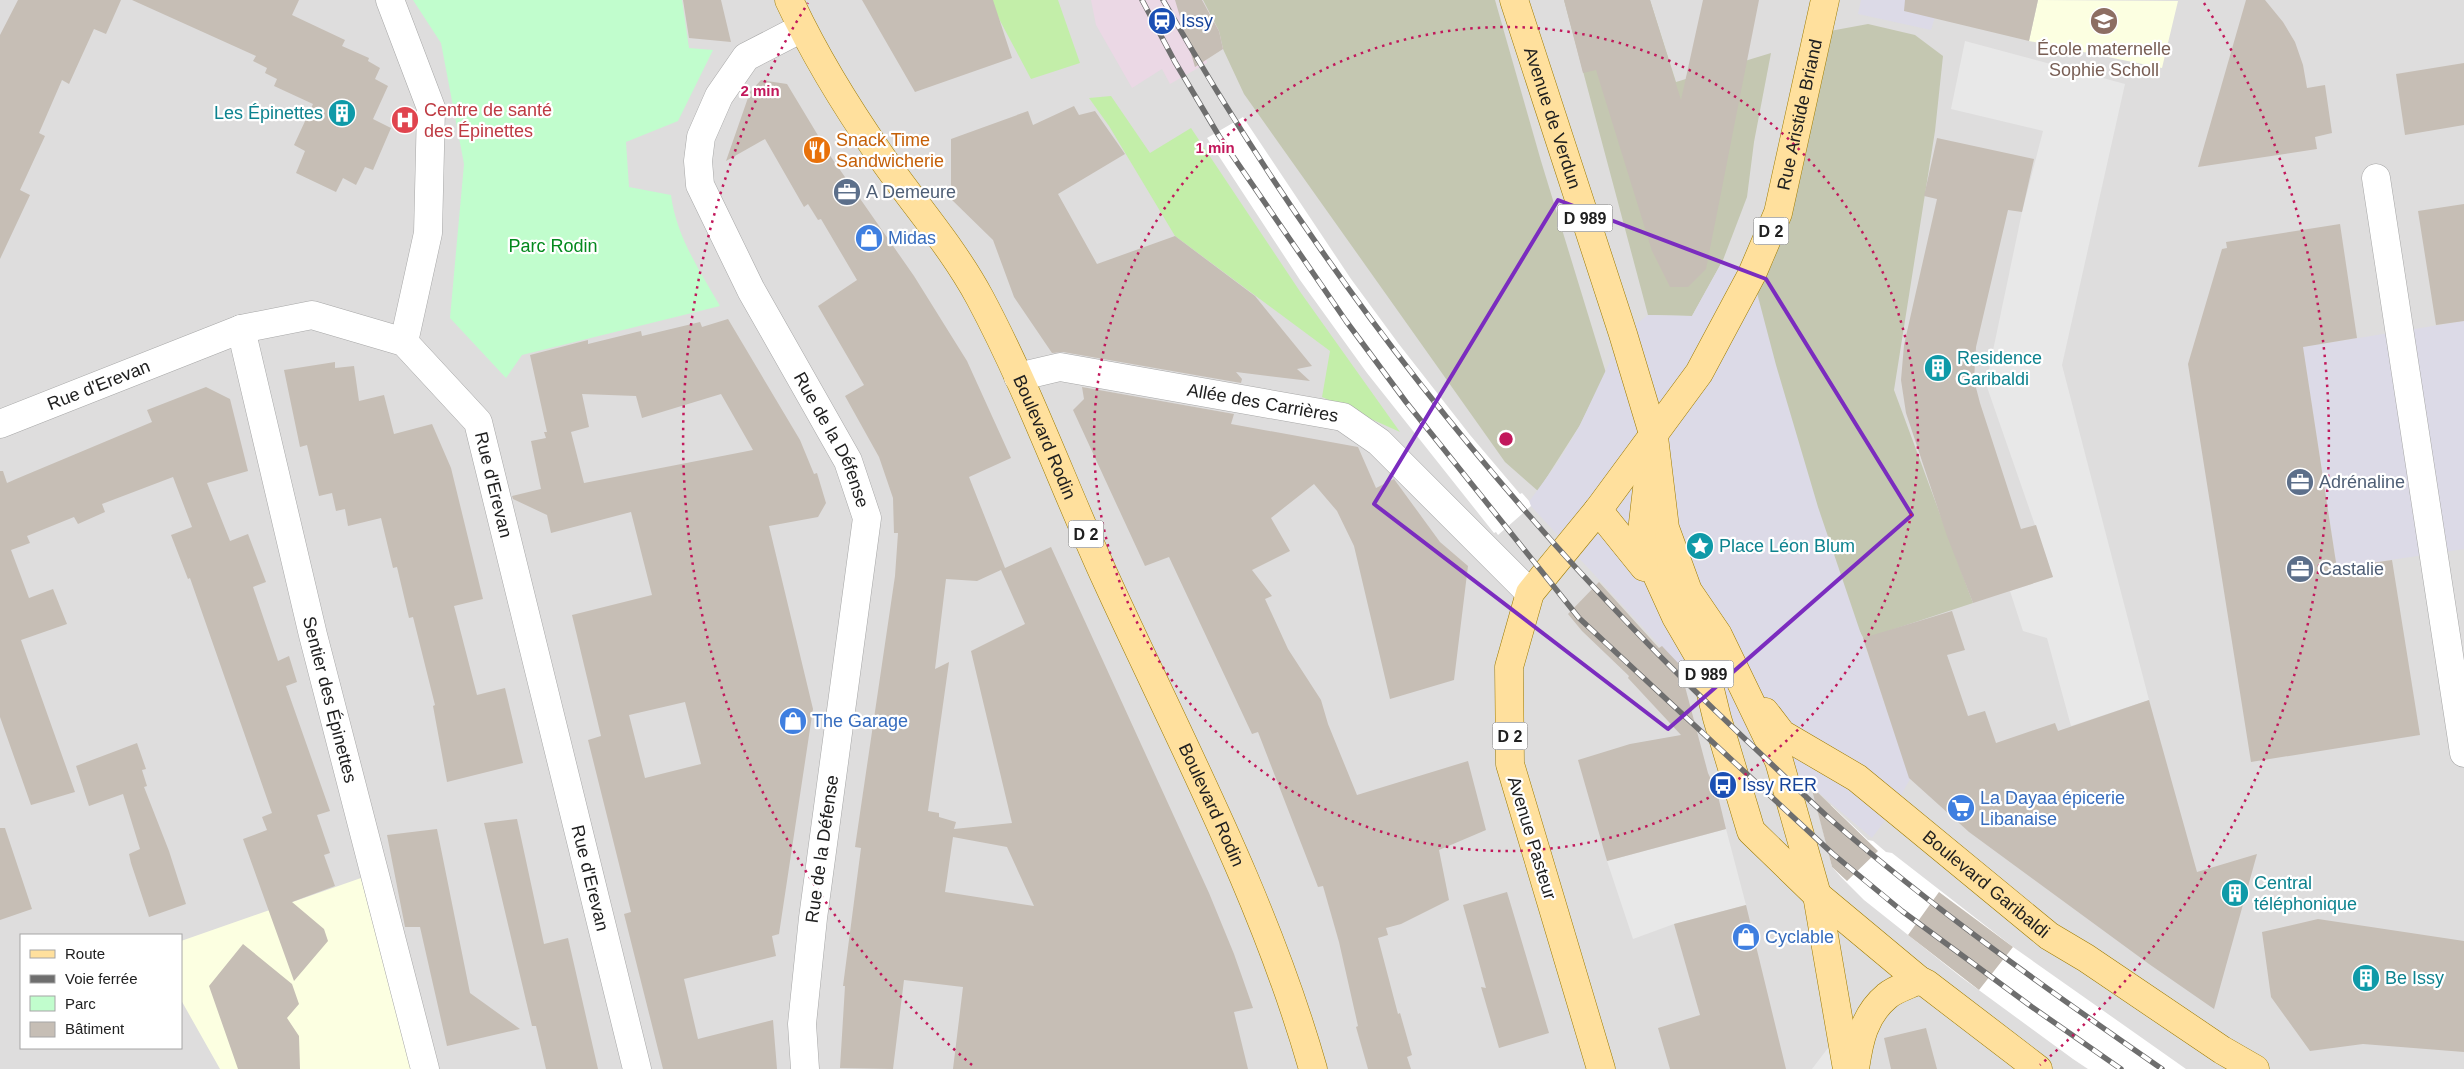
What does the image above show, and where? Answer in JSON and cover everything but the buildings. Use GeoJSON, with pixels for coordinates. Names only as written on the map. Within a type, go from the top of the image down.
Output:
{"type":"FeatureCollection","features":[{"type":"Feature","properties":{"kind":"main road","name":"Boulevard Rodin"},"geometry":{"type":"LineString","coordinates":[[789,0],[802,28],[880,155],[954,254],[980,298],[1018,377],[1104,575],[1227,839],[1284,977],[1313,1069]]}},
{"type":"Feature","properties":{"kind":"main road","name":"Avenue de Verdun"},"geometry":{"type":"LineString","coordinates":[[1514,0],[1623,334],[1654,436]]}},
{"type":"Feature","properties":{"kind":"main road","name":"Rue Aristide Briand"},"geometry":{"type":"LineString","coordinates":[[1654,436],[1699,373],[1752,274],[1778,213],[1825,0]]}},
{"type":"Feature","properties":{"kind":"main road","name":"Avenue Pasteur"},"geometry":{"type":"LineString","coordinates":[[1601,1069],[1510,764],[1509,667],[1530,593],[1550,566],[1598,510],[1654,436]]}},
{"type":"Feature","properties":{"kind":"main road","name":"D 989"},"geometry":{"type":"LineString","coordinates":[[1654,436],[1641,540],[1676,617],[1704,665],[1717,718],[1751,831],[1817,895]]}},
{"type":"Feature","properties":{"kind":"main road","name":"D 989"},"geometry":{"type":"LineString","coordinates":[[1654,436],[1664,528],[1688,592],[1718,636],[1780,762],[1817,895],[1847,1069]]}},
{"type":"Feature","properties":{"kind":"main road"},"geometry":{"type":"LineString","coordinates":[[1598,510],[1640,561],[1676,617]]}},
{"type":"Feature","properties":{"kind":"main road","name":"Boulevard Garibaldi"},"geometry":{"type":"LineString","coordinates":[[1739,678],[1782,734],[1857,778],[2049,936],[2086,958],[2222,1050],[2255,1069]]}},
{"type":"Feature","properties":{"kind":"main road"},"geometry":{"type":"LineString","coordinates":[[1817,895],[1919,980],[1927,984],[2038,1069]]}},
{"type":"Feature","properties":{"kind":"main road"},"geometry":{"type":"LineString","coordinates":[[1855,1069],[1859,1040],[1868,1018],[1887,995],[1919,980]]}},
{"type":"Feature","properties":{"kind":"street"},"geometry":{"type":"LineString","coordinates":[[390,0],[432,108],[428,233],[404,342]]}},
{"type":"Feature","properties":{"kind":"street","name":"Rue de la Défense"},"geometry":{"type":"LineString","coordinates":[[802,28],[746,57],[720,96],[701,137],[698,161],[700,185],[751,290],[848,461],[867,518],[812,928],[802,1024],[805,1069]]}},
{"type":"Feature","properties":{"kind":"street"},"geometry":{"type":"LineString","coordinates":[[2376,178],[2464,753]]}},
{"type":"Feature","properties":{"kind":"street","name":"Rue d'Erevan"},"geometry":{"type":"LineString","coordinates":[[0,424],[241,329],[312,315],[404,342],[478,422],[637,1069]]}},
{"type":"Feature","properties":{"kind":"street","name":"Sentier des Épinettes"},"geometry":{"type":"LineString","coordinates":[[241,329],[312,636],[425,1069]]}},
{"type":"Feature","properties":{"kind":"street","name":"Allée des Carrières"},"geometry":{"type":"LineString","coordinates":[[1018,377],[1060,367],[1343,417],[1379,442],[1530,593]]}},
{"type":"Feature","properties":{"kind":"highlighted area"},"geometry":{"type":"Polygon","coordinates":[[[1558,200],[1766,279],[1912,515],[1668,729],[1374,504],[1558,200]]]}},
{"type":"Feature","properties":{"kind":"shaded area"},"geometry":{"type":"Polygon","coordinates":[[[0,0],[2464,0],[2464,1069],[0,1069],[0,0]]]}},
{"type":"Feature","properties":{"kind":"shaded area"},"geometry":{"type":"Polygon","coordinates":[[[1091,0],[1202,0],[1219,31],[1223,49],[1206,58],[1207,63],[1170,84],[1162,69],[1132,88],[1096,25],[1091,0]]]}},
{"type":"Feature","properties":{"kind":"shaded area"},"geometry":{"type":"Polygon","coordinates":[[[1203,0],[1495,0],[1541,161],[1606,373],[1580,425],[1538,491],[1505,462],[1244,94],[1223,49],[1219,31],[1203,0]]]}},
{"type":"Feature","properties":{"kind":"shaded area"},"geometry":{"type":"Polygon","coordinates":[[[1564,0],[1650,0],[1676,82],[1771,53],[1754,142],[1747,197],[1723,260],[1692,316],[1648,315],[1564,0]]]}},
{"type":"Feature","properties":{"kind":"shaded area"},"geometry":{"type":"Polygon","coordinates":[[[1861,0],[1940,0],[1931,30],[1858,14],[1861,0]]]}},
{"type":"Feature","properties":{"kind":"shaded area","name":"École maternelle Sophie Scholl"},"geometry":{"type":"Polygon","coordinates":[[[2038,0],[2178,1],[2162,68],[2029,41],[2038,0]]]}},
{"type":"Feature","properties":{"kind":"shaded area"},"geometry":{"type":"Polygon","coordinates":[[[1868,24],[1915,35],[1943,56],[1935,131],[1894,390],[1973,603],[1864,639],[1717,374],[1774,260],[1830,31],[1868,24]]]}},
{"type":"Feature","properties":{"kind":"shaded area"},"geometry":{"type":"Polygon","coordinates":[[[1965,41],[2125,84],[2062,365],[2149,700],[2071,726],[2047,638],[2023,631],[2010,591],[2053,577],[1986,384],[2022,212],[2043,131],[1951,109],[1965,41]]]}},
{"type":"Feature","properties":{"kind":"shaded area","name":"Place Léon Blum"},"geometry":{"type":"Polygon","coordinates":[[[1723,260],[1752,274],[1776,365],[1818,507],[1910,779],[1894,808],[1872,838],[1713,703],[1528,503],[1558,462],[1579,427],[1623,334],[1648,315],[1692,316],[1723,260]]]}},
{"type":"Feature","properties":{"kind":"shaded area"},"geometry":{"type":"Polygon","coordinates":[[[2464,321],[2464,549],[2337,568],[2303,347],[2464,321]]]}},
{"type":"Feature","properties":{"kind":"shaded area"},"geometry":{"type":"Polygon","coordinates":[[[1726,829],[1746,905],[1674,924],[1633,939],[1607,861],[1726,829]]]}},
{"type":"Feature","properties":{"kind":"shaded area"},"geometry":{"type":"Polygon","coordinates":[[[361,878],[411,1069],[220,1069],[182,1002],[182,941],[361,878]]]}},
{"type":"Feature","properties":{"kind":"shaded area"},"geometry":{"type":"Polygon","coordinates":[[[1831,1044],[1834,1069],[1812,1069],[1831,1044]]]}},
{"type":"Feature","properties":{"kind":"green space","name":"Parc Rodin"},"geometry":{"type":"Polygon","coordinates":[[[413,0],[682,0],[689,48],[713,50],[678,121],[626,142],[629,187],[671,195],[683,239],[720,306],[522,355],[506,378],[450,318],[464,164],[441,43],[413,0]]]}},
{"type":"Feature","properties":{"kind":"green space"},"geometry":{"type":"Polygon","coordinates":[[[989,0],[1058,0],[1080,63],[1031,79],[989,0]]]}},
{"type":"Feature","properties":{"kind":"green space"},"geometry":{"type":"Polygon","coordinates":[[[1111,96],[1150,153],[1191,128],[1301,293],[1400,432],[1322,397],[1330,351],[1175,236],[1109,126],[1089,98],[1111,96]]]}},
{"type":"Feature","properties":{"kind":"pier"},"geometry":{"type":"Polygon","coordinates":[[[1243,117],[1351,279],[1398,343],[1470,435],[1520,494],[1522,493],[1529,501],[1531,506],[1498,535],[1496,532],[1494,533],[1367,373],[1300,280],[1207,138],[1243,117]]]}},
{"type":"Feature","properties":{"kind":"pier"},"geometry":{"type":"Polygon","coordinates":[[[1816,803],[1831,805],[1868,840],[1873,841],[1886,852],[1892,853],[2013,947],[2186,1069],[2088,1069],[2073,1059],[1961,977],[1864,900],[1832,867],[1816,803]]]}},
{"type":"Feature","properties":{"kind":"railway"},"geometry":{"type":"LineString","coordinates":[[1142,0],[1175,62],[1219,136],[1346,321],[1406,402],[1579,618],[1833,854],[1902,911],[2032,1007],[2121,1069]]}},
{"type":"Feature","properties":{"kind":"railway"},"geometry":{"type":"LineString","coordinates":[[1163,0],[1223,102],[1287,201],[1355,297],[1426,391],[1500,482],[1578,570],[1659,656],[1830,819],[1951,917],[2162,1069]]}},
{"type":"Feature","properties":{"kind":"place","name":"Issy"},"geometry":{"type":"Point","coordinates":[1162,21]}},
{"type":"Feature","properties":{"kind":"place","name":"École maternelle Sophie Scholl"},"geometry":{"type":"Point","coordinates":[2104,21]}},
{"type":"Feature","properties":{"kind":"place","name":"Les Épinettes"},"geometry":{"type":"Point","coordinates":[342,113]}},
{"type":"Feature","properties":{"kind":"place","name":"Centre de santé des Épinettes"},"geometry":{"type":"Point","coordinates":[405,120]}},
{"type":"Feature","properties":{"kind":"place","name":"Snack Time Sandwicherie"},"geometry":{"type":"Point","coordinates":[817,150]}},
{"type":"Feature","properties":{"kind":"place","name":"A Demeure"},"geometry":{"type":"Point","coordinates":[847,192]}},
{"type":"Feature","properties":{"kind":"place","name":"Midas"},"geometry":{"type":"Point","coordinates":[869,238]}},
{"type":"Feature","properties":{"kind":"place","name":"Residence Garibaldi"},"geometry":{"type":"Point","coordinates":[1938,368]}},
{"type":"Feature","properties":{"kind":"place","name":"Adrénaline"},"geometry":{"type":"Point","coordinates":[2300,482]}},
{"type":"Feature","properties":{"kind":"place","name":"Place Léon Blum"},"geometry":{"type":"Point","coordinates":[1700,546]}},
{"type":"Feature","properties":{"kind":"place","name":"Castalie"},"geometry":{"type":"Point","coordinates":[2300,569]}},
{"type":"Feature","properties":{"kind":"place","name":"The Garage"},"geometry":{"type":"Point","coordinates":[793,721]}},
{"type":"Feature","properties":{"kind":"place","name":"Issy RER"},"geometry":{"type":"Point","coordinates":[1723,785]}},
{"type":"Feature","properties":{"kind":"place","name":"La Dayaa épicerie Libanaise"},"geometry":{"type":"Point","coordinates":[1961,808]}},
{"type":"Feature","properties":{"kind":"place","name":"Central téléphonique"},"geometry":{"type":"Point","coordinates":[2235,893]}},
{"type":"Feature","properties":{"kind":"place","name":"Cyclable"},"geometry":{"type":"Point","coordinates":[1746,937]}},
{"type":"Feature","properties":{"kind":"place","name":"Be Issy"},"geometry":{"type":"Point","coordinates":[2366,978]}}]}
